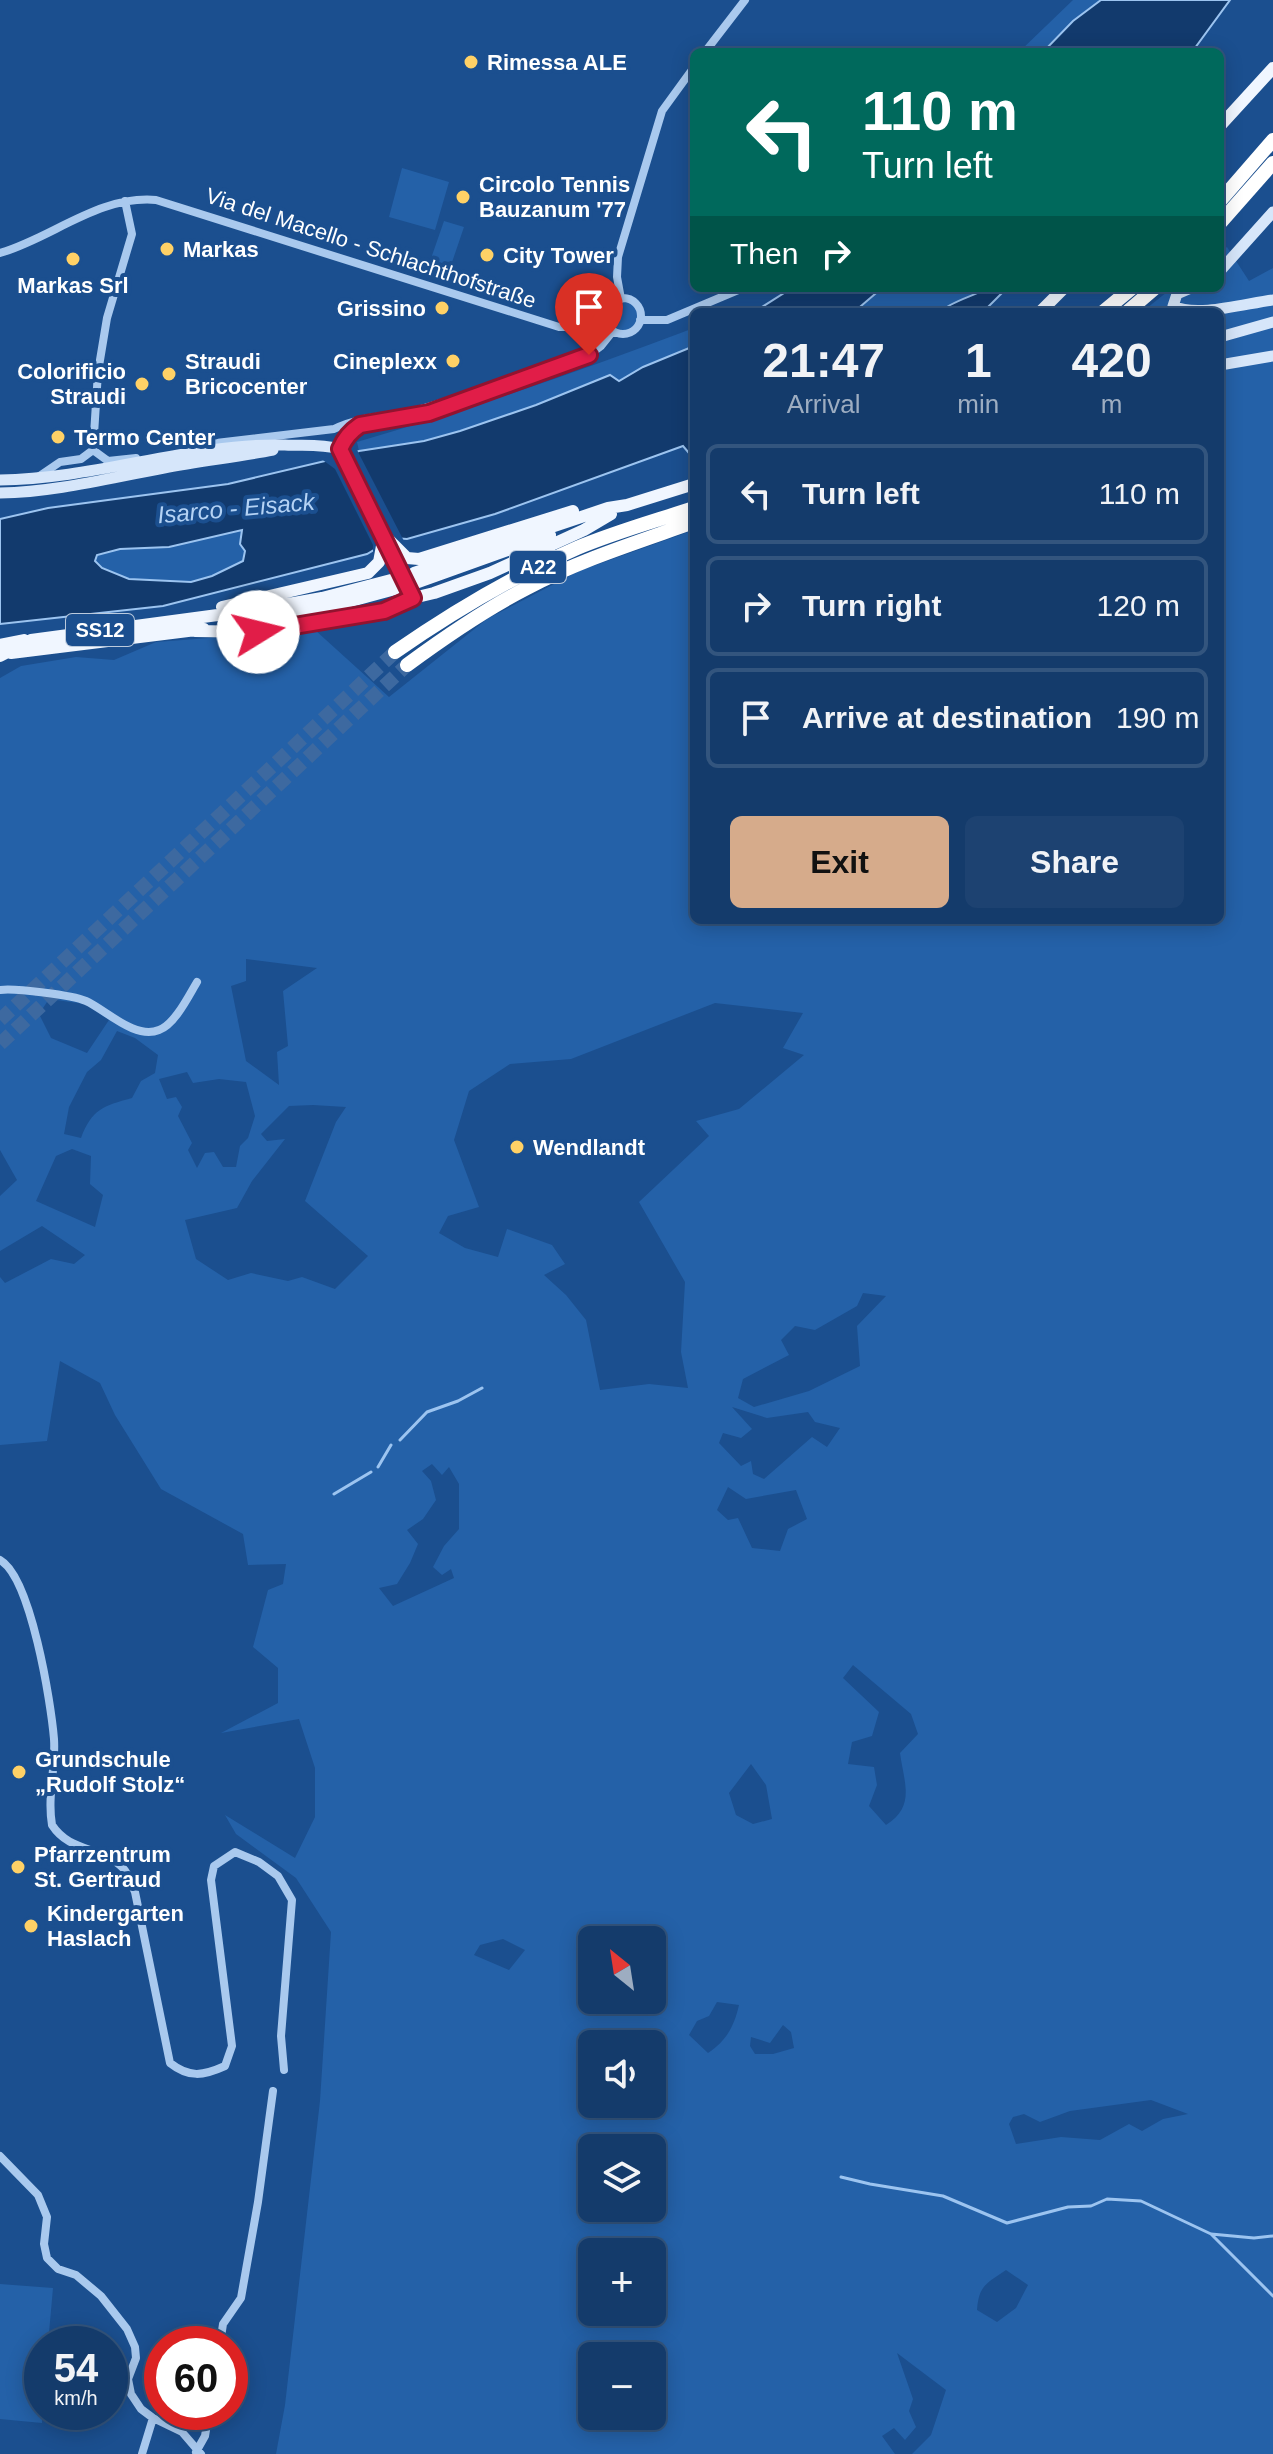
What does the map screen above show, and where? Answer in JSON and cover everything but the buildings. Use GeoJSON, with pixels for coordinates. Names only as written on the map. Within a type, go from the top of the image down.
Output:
{"type":"FeatureCollection","features":[{"type":"Feature","properties":{"kind":"highway"},"geometry":{"type":"LineString","coordinates":[[1224,196],[1273,140]]}},
{"type":"Feature","properties":{"kind":"highway"},"geometry":{"type":"LineString","coordinates":[[1224,218],[1273,163]]}},
{"type":"Feature","properties":{"kind":"highway"},"geometry":{"type":"LineString","coordinates":[[1108,308],[1127,292]]}},
{"type":"Feature","properties":{"kind":"highway"},"geometry":{"type":"LineString","coordinates":[[1132,308],[1150,292]]}},
{"type":"Feature","properties":{"kind":"highway","name":"A22"},"geometry":{"type":"LineString","coordinates":[[395,652],[458,608],[518,576],[580,547],[690,509]]}},
{"type":"Feature","properties":{"kind":"highway","name":"A22"},"geometry":{"type":"LineString","coordinates":[[407,665],[454,631],[527,587],[586,561],[690,523]]}},
{"type":"Feature","properties":{"kind":"main road"},"geometry":{"type":"LineString","coordinates":[[1224,122],[1273,68]]}},
{"type":"Feature","properties":{"kind":"main road"},"geometry":{"type":"LineString","coordinates":[[1224,267],[1273,212]]}},
{"type":"Feature","properties":{"kind":"main road"},"geometry":{"type":"LineString","coordinates":[[1044,308],[1060,292]]}},
{"type":"Feature","properties":{"kind":"main road"},"geometry":{"type":"LineString","coordinates":[[1177,308],[1173,306],[1177,294],[1182,292]]}},
{"type":"Feature","properties":{"kind":"main road"},"geometry":{"type":"LineString","coordinates":[[1217,308],[1273,300]]}},
{"type":"Feature","properties":{"kind":"main road"},"geometry":{"type":"LineString","coordinates":[[1224,336],[1273,322]]}},
{"type":"Feature","properties":{"kind":"main road"},"geometry":{"type":"LineString","coordinates":[[1224,364],[1273,356]]}},
{"type":"Feature","properties":{"kind":"main road"},"geometry":{"type":"LineString","coordinates":[[0,493],[100,482],[161,468],[322,444],[340,449],[412,596]]}},
{"type":"Feature","properties":{"kind":"main road"},"geometry":{"type":"LineString","coordinates":[[0,480],[37,478],[251,445],[297,446]]}},
{"type":"Feature","properties":{"kind":"main road"},"geometry":{"type":"LineString","coordinates":[[416,577],[690,485]]}},
{"type":"Feature","properties":{"kind":"main road"},"geometry":{"type":"LineString","coordinates":[[384,535],[407,558],[419,559],[578,509],[609,511]]}},
{"type":"Feature","properties":{"kind":"main road"},"geometry":{"type":"LineString","coordinates":[[195,631],[258,632],[384,611],[412,596],[434,593],[490,573],[584,530],[609,511]]}},
{"type":"Feature","properties":{"kind":"main road"},"geometry":{"type":"LineString","coordinates":[[169,620],[368,573],[379,562],[384,535]]}},
{"type":"Feature","properties":{"kind":"main road","name":"SS12"},"geometry":{"type":"LineString","coordinates":[[393,584],[325,608],[195,631],[1,652],[31,640],[255,610],[393,584]]}},
{"type":"Feature","properties":{"kind":"street"},"geometry":{"type":"LineString","coordinates":[[708,48],[745,0]]}},
{"type":"Feature","properties":{"kind":"street"},"geometry":{"type":"LineString","coordinates":[[621,299],[617,277],[618,257],[662,111],[690,72]]}},
{"type":"Feature","properties":{"kind":"street","name":"Via del Macello - Schlachthofstraße"},"geometry":{"type":"LineString","coordinates":[[0,253],[78,218],[142,198],[166,202],[559,327],[577,327],[605,319]]}},
{"type":"Feature","properties":{"kind":"street"},"geometry":{"type":"LineString","coordinates":[[37,478],[60,462],[81,459],[93,450],[98,372],[107,318],[132,234],[125,201]]}},
{"type":"Feature","properties":{"kind":"street"},"geometry":{"type":"LineString","coordinates":[[696,308],[734,292]]}},
{"type":"Feature","properties":{"kind":"street"},"geometry":{"type":"LineString","coordinates":[[621,299],[635,304],[640,320],[634,330],[626,334],[613,331],[605,319],[610,304],[621,299]]}},
{"type":"Feature","properties":{"kind":"street"},"geometry":{"type":"LineString","coordinates":[[640,320],[667,320],[690,310]]}},
{"type":"Feature","properties":{"kind":"street"},"geometry":{"type":"LineString","coordinates":[[340,449],[345,438],[360,425],[429,413],[589,355],[613,331]]}},
{"type":"Feature","properties":{"kind":"street"},"geometry":{"type":"LineString","coordinates":[[176,455],[199,445],[334,429],[353,420],[411,412],[481,388],[509,384]]}},
{"type":"Feature","properties":{"kind":"street"},"geometry":{"type":"LineString","coordinates":[[93,450],[108,461],[159,458]]}},
{"type":"Feature","properties":{"kind":"street"},"geometry":{"type":"LineString","coordinates":[[0,990],[86,1001],[117,1021],[149,1033],[161,1030],[170,1022],[197,982]]}},
{"type":"Feature","properties":{"kind":"street"},"geometry":{"type":"LineString","coordinates":[[0,1560],[7,1564],[15,1577],[31,1620],[47,1681],[54,1742],[52,1825],[70,1844],[103,1854],[125,1869],[135,1892],[170,2063],[184,2074],[202,2075],[225,2066],[232,2046],[211,1880],[214,1866],[235,1852],[259,1862],[278,1876],[292,1900],[281,2036],[284,2070]]}},
{"type":"Feature","properties":{"kind":"street"},"geometry":{"type":"LineString","coordinates":[[223,2326],[241,2298],[273,2091]]}},
{"type":"Feature","properties":{"kind":"street"},"geometry":{"type":"LineString","coordinates":[[0,2156],[38,2195],[47,2217],[44,2244],[47,2258],[58,2269],[76,2275],[101,2296],[127,2329],[136,2358],[128,2379],[131,2394],[144,2411]]}},
{"type":"Feature","properties":{"kind":"street"},"geometry":{"type":"LineString","coordinates":[[142,2454],[149,2430]]}},
{"type":"Feature","properties":{"kind":"street"},"geometry":{"type":"LineString","coordinates":[[178,2430],[198,2452],[206,2430]]}},
{"type":"Feature","properties":{"kind":"shaded area"},"geometry":{"type":"Polygon","coordinates":[[[1073,0],[1101,0],[1073,21],[1047,48],[1023,48],[1073,0]]]}},
{"type":"Feature","properties":{"kind":"shaded area"},"geometry":{"type":"Polygon","coordinates":[[[402,168],[449,182],[435,230],[389,217],[402,168]]]}},
{"type":"Feature","properties":{"kind":"shaded area"},"geometry":{"type":"Polygon","coordinates":[[[444,221],[464,227],[447,277],[427,270],[444,221]]]}},
{"type":"Feature","properties":{"kind":"shaded area"},"geometry":{"type":"Polygon","coordinates":[[[1227,247],[1249,281],[1273,268],[1273,2454],[912,2454],[931,2435],[946,2390],[897,2353],[913,2399],[909,2411],[916,2427],[905,2440],[894,2428],[882,2436],[895,2454],[276,2454],[285,2405],[320,2101],[331,1932],[296,1878],[236,1834],[225,1815],[295,1858],[315,1817],[315,1768],[299,1719],[221,1733],[278,1703],[278,1668],[253,1647],[268,1590],[283,1584],[286,1564],[248,1565],[243,1534],[161,1489],[115,1415],[100,1383],[60,1361],[47,1441],[0,1445],[0,1277],[5,1283],[51,1259],[74,1264],[85,1255],[42,1226],[0,1251],[0,1196],[17,1180],[0,1150],[0,678],[21,666],[76,657],[114,660],[156,642],[315,630],[389,697],[487,619],[579,571],[690,531],[690,924],[1224,924],[1224,308],[1147,308],[1167,292],[1224,292],[1224,249],[1227,247]],[[246,959],[246,981],[231,986],[246,1061],[279,1085],[277,1052],[288,1046],[283,991],[317,968],[246,959]],[[49,999],[39,1014],[51,1038],[87,1053],[109,1020],[85,1004],[49,999]],[[715,1003],[571,1059],[510,1064],[469,1091],[454,1140],[479,1207],[448,1216],[439,1233],[465,1248],[498,1257],[507,1229],[552,1245],[565,1264],[544,1275],[566,1295],[586,1320],[600,1390],[649,1384],[688,1388],[681,1352],[685,1282],[639,1202],[709,1136],[696,1121],[739,1109],[804,1055],[783,1048],[803,1013],[715,1003]],[[117,1031],[101,1060],[87,1072],[69,1107],[64,1134],[81,1138],[100,1110],[132,1098],[141,1081],[155,1073],[158,1055],[135,1038],[117,1031]],[[187,1072],[159,1079],[167,1099],[176,1097],[182,1107],[178,1116],[192,1143],[188,1150],[197,1168],[205,1153],[214,1152],[223,1167],[236,1167],[240,1146],[248,1138],[255,1116],[246,1082],[219,1079],[193,1083],[187,1072]],[[289,1106],[261,1134],[267,1141],[285,1139],[252,1181],[237,1208],[185,1220],[196,1259],[228,1280],[251,1273],[288,1281],[302,1277],[335,1289],[368,1256],[305,1201],[336,1122],[346,1107],[289,1106]],[[72,1149],[56,1156],[36,1201],[95,1227],[103,1195],[90,1184],[91,1156],[72,1149]],[[863,1293],[857,1306],[815,1330],[795,1326],[781,1340],[789,1355],[743,1379],[738,1398],[754,1407],[809,1391],[860,1366],[857,1326],[886,1296],[863,1293]],[[732,1407],[752,1429],[741,1438],[723,1433],[719,1443],[741,1466],[751,1461],[753,1474],[764,1479],[812,1437],[827,1447],[840,1428],[815,1422],[808,1412],[767,1418],[732,1407]],[[432,1464],[422,1471],[431,1481],[436,1500],[423,1519],[407,1530],[418,1544],[410,1563],[397,1584],[379,1588],[393,1606],[454,1578],[451,1569],[442,1575],[433,1567],[444,1546],[459,1529],[459,1484],[449,1467],[442,1475],[432,1464]],[[728,1487],[717,1510],[728,1520],[738,1518],[752,1548],[780,1551],[788,1529],[807,1519],[796,1490],[746,1499],[728,1487]],[[853,1665],[843,1678],[879,1712],[872,1736],[852,1742],[848,1764],[874,1767],[877,1785],[869,1806],[886,1825],[895,1818],[905,1802],[900,1753],[918,1734],[911,1714],[853,1665]],[[751,1764],[729,1793],[736,1815],[753,1824],[772,1819],[766,1785],[751,1764]],[[503,1939],[480,1945],[474,1955],[509,1970],[525,1950],[503,1939]],[[717,2002],[709,2016],[697,2021],[689,2035],[708,2053],[728,2033],[739,2005],[717,2002]],[[783,2025],[770,2043],[751,2037],[750,2046],[755,2054],[773,2054],[794,2048],[791,2032],[783,2025]],[[1151,2100],[1070,2111],[1040,2122],[1024,2114],[1013,2117],[1009,2124],[1016,2144],[1061,2137],[1100,2140],[1129,2124],[1142,2131],[1163,2119],[1188,2114],[1151,2100]],[[1006,2270],[985,2286],[977,2310],[997,2322],[1016,2308],[1028,2285],[1006,2270]]]}},
{"type":"Feature","properties":{"kind":"shaded area"},"geometry":{"type":"Polygon","coordinates":[[[877,292],[979,292],[946,308],[859,308],[877,292]]]}},
{"type":"Feature","properties":{"kind":"shaded area"},"geometry":{"type":"Polygon","coordinates":[[[623,301],[633,306],[638,316],[633,326],[623,331],[613,326],[608,316],[613,306],[623,301]]]}},
{"type":"Feature","properties":{"kind":"shaded area"},"geometry":{"type":"Polygon","coordinates":[[[690,329],[690,348],[643,367],[619,381],[610,376],[536,405],[424,441],[359,451],[357,442],[611,359],[690,329]]]}},
{"type":"Feature","properties":{"kind":"shaded area"},"geometry":{"type":"Polygon","coordinates":[[[242,530],[246,550],[243,561],[191,582],[130,579],[102,568],[95,561],[97,555],[120,549],[169,547],[242,530]]]}},
{"type":"Feature","properties":{"kind":"shaded area"},"geometry":{"type":"Polygon","coordinates":[[[0,2284],[53,2288],[50,2326],[24,2326],[24,2421],[0,2419],[0,2284]]]}},
{"type":"Feature","properties":{"kind":"water"},"geometry":{"type":"Polygon","coordinates":[[[1101,0],[1230,0],[1195,48],[1047,48],[1073,21],[1101,0]]]}},
{"type":"Feature","properties":{"kind":"water"},"geometry":{"type":"Polygon","coordinates":[[[786,292],[877,292],[859,308],[760,308],[786,292]]]}},
{"type":"Feature","properties":{"kind":"water"},"geometry":{"type":"Polygon","coordinates":[[[979,292],[1003,292],[987,308],[946,308],[979,292]]]}},
{"type":"Feature","properties":{"kind":"water","name":"Isarco - Eisack"},"geometry":{"type":"Polygon","coordinates":[[[690,348],[690,454],[683,446],[495,514],[407,539],[394,538],[367,554],[163,606],[0,624],[0,519],[48,508],[228,484],[332,461],[359,451],[424,441],[536,405],[610,375],[619,381],[643,367],[690,348]],[[242,530],[169,547],[120,549],[97,555],[95,561],[102,568],[129,579],[191,582],[243,561],[245,551],[240,544],[242,530]]]}},
{"type":"Feature","properties":{"kind":"pier"},"geometry":{"type":"Polygon","coordinates":[[[356,448],[405,543],[394,542],[373,554],[373,545],[335,469],[320,458],[356,448]]]}},
{"type":"Feature","properties":{"kind":"waterway"},"geometry":{"type":"LineString","coordinates":[[400,1440],[427,1412],[482,1388]]}},
{"type":"Feature","properties":{"kind":"waterway"},"geometry":{"type":"LineString","coordinates":[[378,1467],[391,1445]]}},
{"type":"Feature","properties":{"kind":"waterway"},"geometry":{"type":"LineString","coordinates":[[334,1494],[371,1472]]}},
{"type":"Feature","properties":{"kind":"waterway"},"geometry":{"type":"LineString","coordinates":[[841,2177],[943,2196],[1007,2223],[1068,2207],[1091,2206],[1107,2199],[1141,2201],[1211,2234],[1254,2238],[1273,2236]]}},
{"type":"Feature","properties":{"kind":"waterway"},"geometry":{"type":"LineString","coordinates":[[1211,2234],[1273,2296]]}},
{"type":"Feature","properties":{"kind":"tunnel"},"geometry":{"type":"LineString","coordinates":[[0,1020],[395,652]]}},
{"type":"Feature","properties":{"kind":"tunnel"},"geometry":{"type":"LineString","coordinates":[[0,1044],[407,665]]}},
{"type":"Feature","properties":{"kind":"place","name":"Rimessa ALE"},"geometry":{"type":"Point","coordinates":[471,62]}},
{"type":"Feature","properties":{"kind":"place","name":"Circolo Tennis Bauzanum '77"},"geometry":{"type":"Point","coordinates":[463,197]}},
{"type":"Feature","properties":{"kind":"place","name":"Markas"},"geometry":{"type":"Point","coordinates":[167,249]}},
{"type":"Feature","properties":{"kind":"place","name":"City Tower"},"geometry":{"type":"Point","coordinates":[487,255]}},
{"type":"Feature","properties":{"kind":"place","name":"Markas Srl"},"geometry":{"type":"Point","coordinates":[73,259]}},
{"type":"Feature","properties":{"kind":"place","name":"Grissino"},"geometry":{"type":"Point","coordinates":[442,308]}},
{"type":"Feature","properties":{"kind":"place","name":"Cineplexx"},"geometry":{"type":"Point","coordinates":[453,361]}},
{"type":"Feature","properties":{"kind":"place","name":"Straudi Bricocenter"},"geometry":{"type":"Point","coordinates":[169,374]}},
{"type":"Feature","properties":{"kind":"place","name":"Colorificio Straudi"},"geometry":{"type":"Point","coordinates":[142,384]}},
{"type":"Feature","properties":{"kind":"place","name":"Termo Center"},"geometry":{"type":"Point","coordinates":[58,437]}},
{"type":"Feature","properties":{"kind":"place","name":"Wendlandt"},"geometry":{"type":"Point","coordinates":[517,1147]}},
{"type":"Feature","properties":{"kind":"place","name":"Grundschule „Rudolf Stolz“"},"geometry":{"type":"Point","coordinates":[19,1772]}},
{"type":"Feature","properties":{"kind":"place","name":"Pfarrzentrum St. Gertraud"},"geometry":{"type":"Point","coordinates":[18,1867]}},
{"type":"Feature","properties":{"kind":"place","name":"Kindergarten Haslach"},"geometry":{"type":"Point","coordinates":[31,1926]}},
{"type":"Feature","properties":{"kind":"route"},"geometry":{"type":"LineString","coordinates":[[258,632],[384,611],[413,598],[340,449],[353,430],[360,425],[429,413],[589,355]]}}]}
